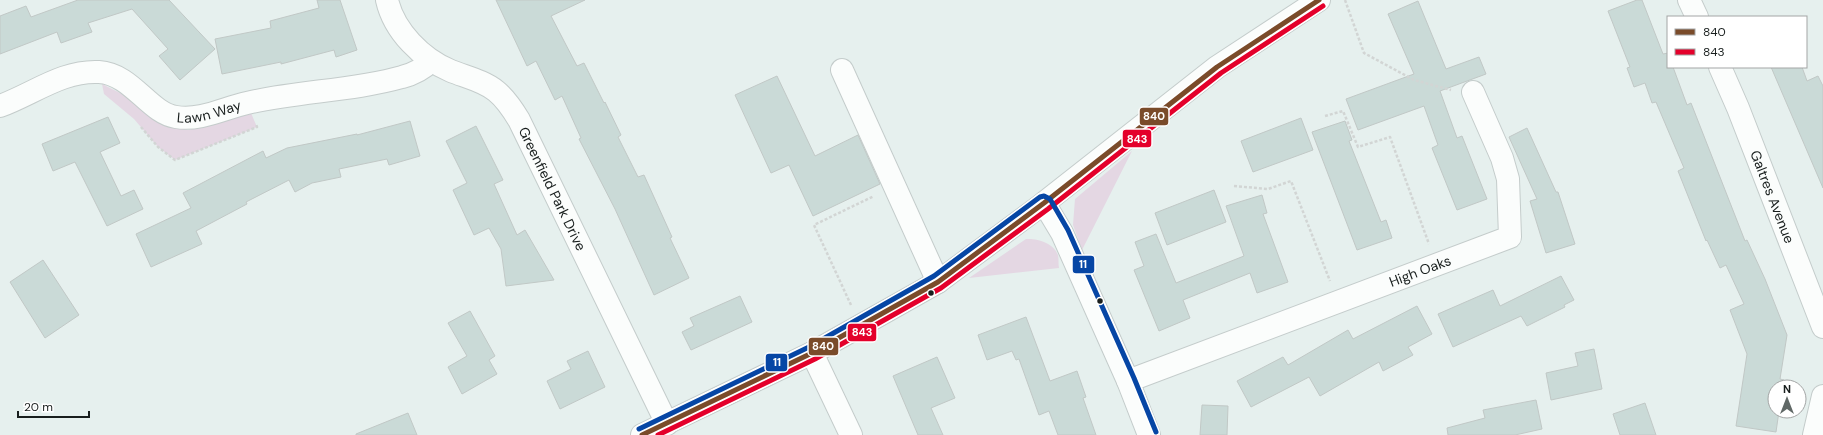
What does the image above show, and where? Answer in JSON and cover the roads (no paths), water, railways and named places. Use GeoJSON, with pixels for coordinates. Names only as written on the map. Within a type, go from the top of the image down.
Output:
{"type":"FeatureCollection","features":[{"type":"Feature","properties":{"kind":"street","name":"Greenfield Park Drive"},"geometry":{"type":"LineString","coordinates":[[387,0],[393,18],[399,28],[431,61],[496,91],[509,104],[519,120],[667,424]]}},
{"type":"Feature","properties":{"kind":"street"},"geometry":{"type":"LineString","coordinates":[[642,435],[812,353],[938,282],[1044,203],[1217,67],[1319,0]]}},
{"type":"Feature","properties":{"kind":"street"},"geometry":{"type":"LineString","coordinates":[[1690,0],[1697,16]]}},
{"type":"Feature","properties":{"kind":"street","name":"Lawn Way"},"geometry":{"type":"LineString","coordinates":[[0,106],[70,75],[84,72],[101,72],[118,78],[133,87],[163,113],[176,117],[194,117],[246,103],[328,91],[402,77],[421,71],[431,61]]}},
{"type":"Feature","properties":{"kind":"street","name":"Galtres Avenue"},"geometry":{"type":"LineString","coordinates":[[1720,68],[1738,108],[1823,327]]}},
{"type":"Feature","properties":{"kind":"street"},"geometry":{"type":"LineString","coordinates":[[842,70],[938,282]]}},
{"type":"Feature","properties":{"kind":"street","name":"High Oaks"},"geometry":{"type":"LineString","coordinates":[[1128,380],[1510,237],[1508,179],[1502,158],[1473,92]]}},
{"type":"Feature","properties":{"kind":"street"},"geometry":{"type":"LineString","coordinates":[[1044,203],[1062,233],[1128,380],[1149,435]]}},
{"type":"Feature","properties":{"kind":"street"},"geometry":{"type":"LineString","coordinates":[[812,353],[851,435]]}},
{"type":"Feature","properties":{"kind":"street"},"geometry":{"type":"LineString","coordinates":[[1814,435],[1823,396]]}}]}
